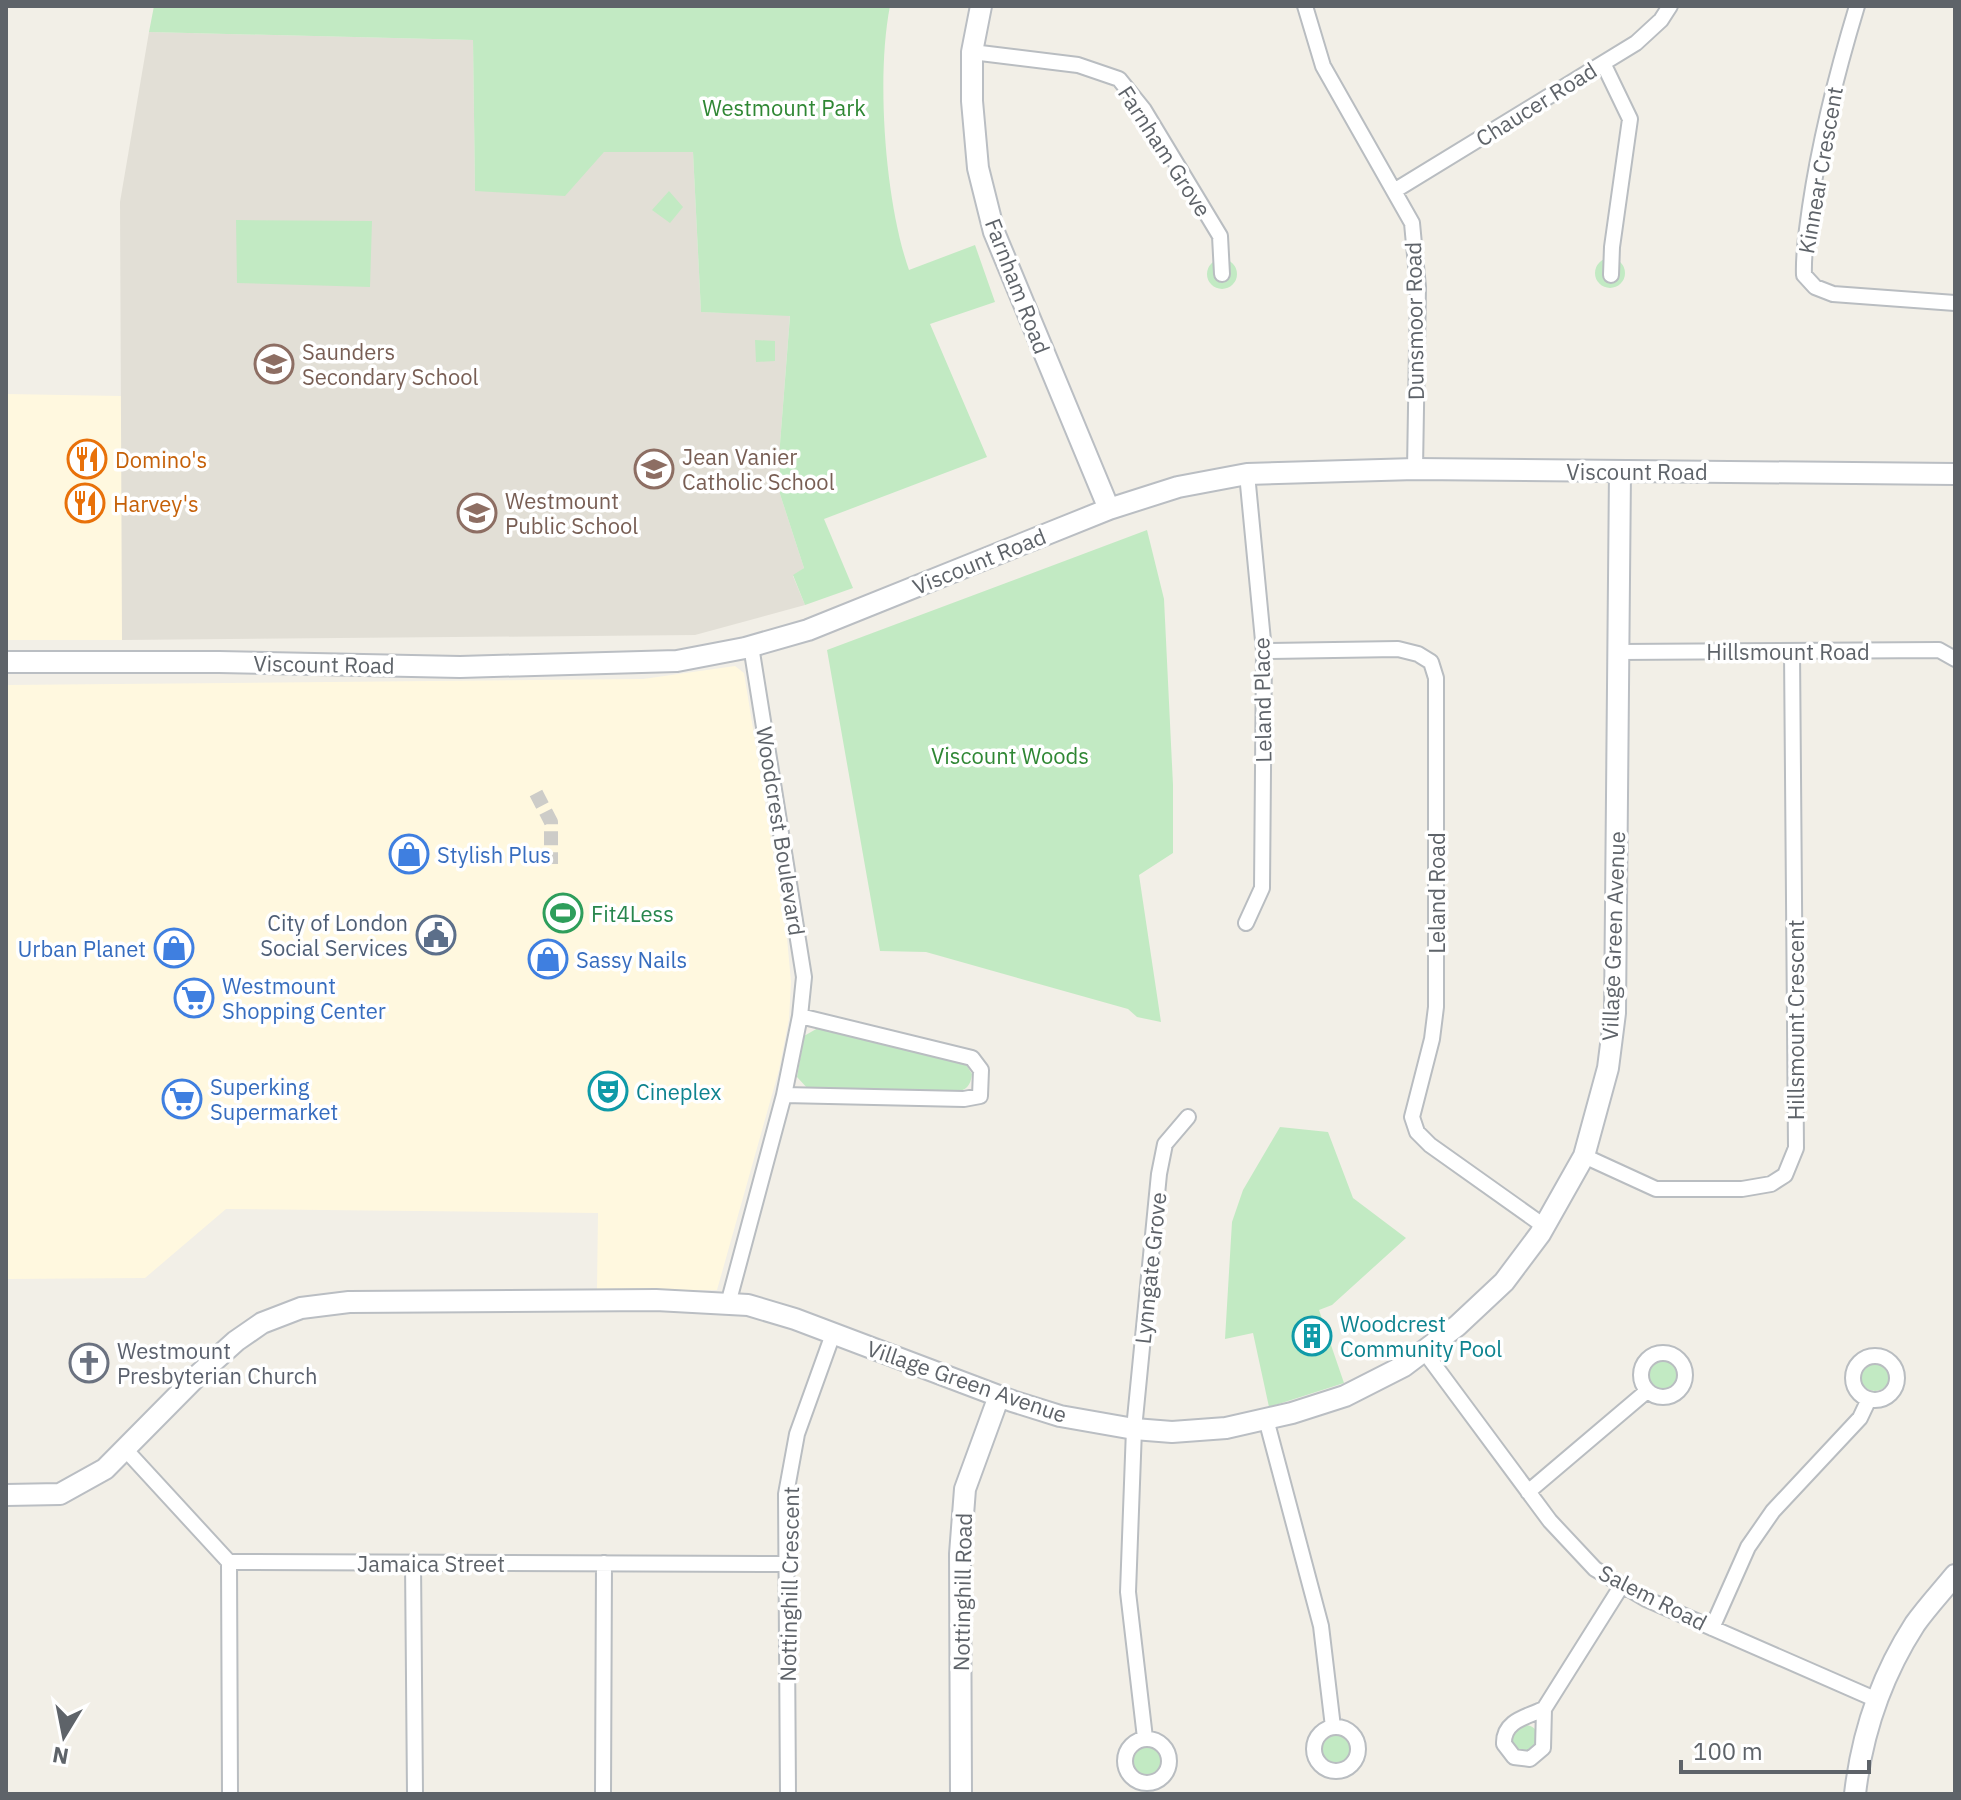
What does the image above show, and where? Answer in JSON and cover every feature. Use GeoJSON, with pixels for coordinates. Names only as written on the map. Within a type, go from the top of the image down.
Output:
{"type":"FeatureCollection","features":[{"type":"Feature","properties":{"kind":"street","name":"Farnham Road"},"geometry":{"type":"LineString","coordinates":[[981,6],[972,52],[972,101],[978,168],[994,232],[1109,509]]}},
{"type":"Feature","properties":{"kind":"street","name":"Dunsmoor Road"},"geometry":{"type":"LineString","coordinates":[[1305,6],[1323,66],[1412,223],[1418,287],[1415,469]]}},
{"type":"Feature","properties":{"kind":"street","name":"Chaucer Road"},"geometry":{"type":"LineString","coordinates":[[1394,191],[1636,43],[1661,20],[1670,6]]}},
{"type":"Feature","properties":{"kind":"street","name":"Kinnear Crescent"},"geometry":{"type":"LineString","coordinates":[[1857,6],[1838,68],[1815,173],[1803,258],[1804,275],[1815,287],[1833,294],[1955,303]]}},
{"type":"Feature","properties":{"kind":"street","name":"Farnham Grove"},"geometry":{"type":"LineString","coordinates":[[972,52],[1078,65],[1119,79],[1144,110],[1220,236],[1222,274]]}},
{"type":"Feature","properties":{"kind":"street"},"geometry":{"type":"LineString","coordinates":[[1603,63],[1630,119],[1611,275]]}},
{"type":"Feature","properties":{"kind":"street","name":"Viscount Road"},"geometry":{"type":"LineString","coordinates":[[6,662],[460,667],[677,661],[751,646],[808,630],[1109,509],[1178,487],[1247,474],[1415,469],[1955,474]]}},
{"type":"Feature","properties":{"kind":"street","name":"Village Green Avenue"},"geometry":{"type":"LineString","coordinates":[[6,1495],[60,1494],[105,1469],[197,1376],[236,1341],[262,1323],[301,1308],[349,1302],[656,1300],[748,1305],[1060,1416],[1134,1429],[1172,1432],[1226,1428],[1266,1419],[1345,1396],[1404,1366],[1457,1326],[1504,1282],[1544,1226],[1584,1156],[1608,1068],[1615,1013],[1620,471]]}},
{"type":"Feature","properties":{"kind":"street","name":"Leland Place"},"geometry":{"type":"LineString","coordinates":[[1246,923],[1262,888],[1264,651],[1247,474]]}},
{"type":"Feature","properties":{"kind":"street","name":"Woodcrest Boulevard"},"geometry":{"type":"LineString","coordinates":[[728,1304],[784,1095],[800,1016],[804,977],[751,646]]}},
{"type":"Feature","properties":{"kind":"street","name":"Leland Road"},"geometry":{"type":"LineString","coordinates":[[1264,651],[1398,649],[1418,654],[1431,662],[1436,678],[1436,1007],[1432,1039],[1412,1117],[1417,1132],[1430,1145],[1544,1226]]}},
{"type":"Feature","properties":{"kind":"street","name":"Hillsmount Road"},"geometry":{"type":"LineString","coordinates":[[1618,652],[1939,650],[1955,659]]}},
{"type":"Feature","properties":{"kind":"street","name":"Hillsmount Crescent"},"geometry":{"type":"LineString","coordinates":[[1584,1156],[1656,1189],[1742,1189],[1771,1184],[1785,1175],[1796,1148],[1792,651]]}},
{"type":"Feature","properties":{"kind":"street"},"geometry":{"type":"LineString","coordinates":[[784,1095],[964,1099],[980,1096],[981,1070],[972,1058],[800,1016]]}},
{"type":"Feature","properties":{"kind":"street","name":"Lynngate Grove"},"geometry":{"type":"LineString","coordinates":[[1145,1738],[1128,1592],[1134,1429],[1159,1174],[1165,1144],[1188,1117]]}},
{"type":"Feature","properties":{"kind":"street","name":"Nottinghill Crescent"},"geometry":{"type":"LineString","coordinates":[[788,1794],[786,1494],[797,1434],[833,1334]]}},
{"type":"Feature","properties":{"kind":"street","name":"Salem Road"},"geometry":{"type":"LineString","coordinates":[[1424,1351],[1550,1521],[1595,1569],[1646,1599],[1877,1700]]}},
{"type":"Feature","properties":{"kind":"street"},"geometry":{"type":"LineString","coordinates":[[1528,1492],[1647,1391]]}},
{"type":"Feature","properties":{"kind":"street","name":"Nottinghill Road"},"geometry":{"type":"LineString","coordinates":[[961,1794],[960,1554],[965,1489],[999,1396]]}},
{"type":"Feature","properties":{"kind":"street"},"geometry":{"type":"LineString","coordinates":[[1712,1628],[1748,1547],[1773,1511],[1860,1418],[1869,1399]]}},
{"type":"Feature","properties":{"kind":"street"},"geometry":{"type":"LineString","coordinates":[[1266,1419],[1321,1626],[1333,1727]]}},
{"type":"Feature","properties":{"kind":"street"},"geometry":{"type":"LineString","coordinates":[[125,1449],[229,1562],[230,1794]]}},
{"type":"Feature","properties":{"kind":"street","name":"Jamaica Street"},"geometry":{"type":"LineString","coordinates":[[229,1562],[787,1564]]}},
{"type":"Feature","properties":{"kind":"street"},"geometry":{"type":"LineString","coordinates":[[413,1562],[415,1794]]}},
{"type":"Feature","properties":{"kind":"street"},"geometry":{"type":"LineString","coordinates":[[603,1794],[604,1563]]}},
{"type":"Feature","properties":{"kind":"street"},"geometry":{"type":"LineString","coordinates":[[1855,1794],[1859,1763],[1877,1700],[1916,1623],[1955,1575]]}},
{"type":"Feature","properties":{"kind":"street"},"geometry":{"type":"LineString","coordinates":[[1544,1709],[1622,1585]]}},
{"type":"Feature","properties":{"kind":"shaded area"},"geometry":{"type":"Polygon","coordinates":[[[149,32],[473,40],[475,191],[604,152],[693,152],[701,312],[790,315],[780,444],[780,494],[804,568],[793,576],[805,605],[695,635],[122,640],[120,202],[149,32]]]}},
{"type":"Feature","properties":{"kind":"shaded area"},"geometry":{"type":"Polygon","coordinates":[[[6,394],[122,396],[122,640],[6,640],[6,394]]]}},
{"type":"Feature","properties":{"kind":"shaded area"},"geometry":{"type":"Polygon","coordinates":[[[735,666],[744,673],[787,938],[791,982],[789,1019],[779,1070],[717,1290],[597,1290],[598,1213],[226,1209],[145,1278],[6,1279],[6,685],[643,679],[735,666]]]}},
{"type":"Feature","properties":{"kind":"green space","name":"Westmount Park"},"geometry":{"type":"Polygon","coordinates":[[[154,6],[890,6],[884,68],[885,139],[894,210],[909,270],[975,245],[995,302],[930,324],[987,457],[824,519],[853,588],[805,605],[793,575],[804,568],[780,494],[780,444],[790,316],[701,312],[693,152],[604,152],[565,196],[475,191],[473,40],[149,32],[154,6]]]}},
{"type":"Feature","properties":{"kind":"green space"},"geometry":{"type":"Polygon","coordinates":[[[669,191],[683,207],[670,223],[652,210],[669,191]]]}},
{"type":"Feature","properties":{"kind":"green space"},"geometry":{"type":"Polygon","coordinates":[[[236,220],[372,221],[370,287],[237,283],[236,220]]]}},
{"type":"Feature","properties":{"kind":"green space"},"geometry":{"type":"Polygon","coordinates":[[[1610,258],[1616,259],[1624,267],[1624,279],[1616,287],[1610,288],[1604,287],[1596,279],[1595,273],[1596,267],[1604,259],[1610,258]]]}},
{"type":"Feature","properties":{"kind":"green space"},"geometry":{"type":"Polygon","coordinates":[[[1222,259],[1233,263],[1237,274],[1233,285],[1222,289],[1211,285],[1207,274],[1211,263],[1222,259]]]}},
{"type":"Feature","properties":{"kind":"green space"},"geometry":{"type":"Polygon","coordinates":[[[755,340],[775,341],[775,361],[756,362],[755,340]]]}},
{"type":"Feature","properties":{"kind":"green space","name":"Viscount Woods"},"geometry":{"type":"Polygon","coordinates":[[[1147,530],[1164,599],[1173,785],[1173,853],[1139,875],[1161,1022],[1137,1017],[1128,1009],[926,952],[880,951],[827,650],[1147,530]]]}},
{"type":"Feature","properties":{"kind":"green space"},"geometry":{"type":"Polygon","coordinates":[[[818,1028],[957,1060],[967,1066],[972,1074],[971,1080],[964,1089],[946,1093],[809,1090],[797,1077],[804,1036],[818,1028]]]}},
{"type":"Feature","properties":{"kind":"green space"},"geometry":{"type":"Polygon","coordinates":[[[1280,1127],[1328,1132],[1353,1198],[1406,1238],[1332,1305],[1319,1310],[1344,1383],[1269,1407],[1253,1333],[1225,1339],[1232,1222],[1243,1190],[1280,1127]]]}},
{"type":"Feature","properties":{"kind":"green space"},"geometry":{"type":"Polygon","coordinates":[[[1663,1361],[1673,1365],[1677,1375],[1673,1385],[1663,1389],[1653,1385],[1649,1375],[1653,1365],[1663,1361]]]}},
{"type":"Feature","properties":{"kind":"green space"},"geometry":{"type":"Polygon","coordinates":[[[1875,1361],[1881,1362],[1889,1370],[1889,1382],[1881,1390],[1875,1391],[1869,1390],[1861,1382],[1860,1376],[1861,1370],[1869,1362],[1875,1361]]]}},
{"type":"Feature","properties":{"kind":"green space"},"geometry":{"type":"Polygon","coordinates":[[[1525,1725],[1535,1729],[1539,1739],[1535,1749],[1525,1753],[1515,1749],[1511,1739],[1515,1729],[1525,1725]]]}},
{"type":"Feature","properties":{"kind":"green space"},"geometry":{"type":"Polygon","coordinates":[[[1336,1735],[1347,1739],[1351,1750],[1347,1761],[1336,1765],[1325,1761],[1321,1750],[1325,1739],[1336,1735]]]}},
{"type":"Feature","properties":{"kind":"green space"},"geometry":{"type":"Polygon","coordinates":[[[1147,1746],[1158,1750],[1162,1761],[1158,1772],[1147,1776],[1136,1772],[1132,1761],[1136,1750],[1147,1746]]]}},
{"type":"Feature","properties":{"kind":"tunnel"},"geometry":{"type":"LineString","coordinates":[[536,793],[551,822],[551,864]]}},
{"type":"Feature","properties":{"kind":"place","name":"Saunders Secondary School"},"geometry":{"type":"Point","coordinates":[274,364]}},
{"type":"Feature","properties":{"kind":"place","name":"Domino's"},"geometry":{"type":"Point","coordinates":[87,459]}},
{"type":"Feature","properties":{"kind":"place","name":"Jean Vanier Catholic School"},"geometry":{"type":"Point","coordinates":[654,469]}},
{"type":"Feature","properties":{"kind":"place","name":"Harvey's"},"geometry":{"type":"Point","coordinates":[85,503]}},
{"type":"Feature","properties":{"kind":"place","name":"Westmount Public School"},"geometry":{"type":"Point","coordinates":[477,513]}},
{"type":"Feature","properties":{"kind":"place","name":"Stylish Plus"},"geometry":{"type":"Point","coordinates":[409,854]}},
{"type":"Feature","properties":{"kind":"place","name":"Fit4Less"},"geometry":{"type":"Point","coordinates":[563,913]}},
{"type":"Feature","properties":{"kind":"place","name":"City of London Social Services"},"geometry":{"type":"Point","coordinates":[436,935]}},
{"type":"Feature","properties":{"kind":"place","name":"Urban Planet"},"geometry":{"type":"Point","coordinates":[174,948]}},
{"type":"Feature","properties":{"kind":"place","name":"Sassy Nails"},"geometry":{"type":"Point","coordinates":[548,959]}},
{"type":"Feature","properties":{"kind":"place","name":"Westmount Shopping Center"},"geometry":{"type":"Point","coordinates":[194,998]}},
{"type":"Feature","properties":{"kind":"place","name":"Cineplex"},"geometry":{"type":"Point","coordinates":[608,1091]}},
{"type":"Feature","properties":{"kind":"place","name":"Superking Supermarket"},"geometry":{"type":"Point","coordinates":[182,1099]}},
{"type":"Feature","properties":{"kind":"place","name":"Woodcrest Community Pool"},"geometry":{"type":"Point","coordinates":[1312,1336]}},
{"type":"Feature","properties":{"kind":"place","name":"Westmount Presbyterian Church"},"geometry":{"type":"Point","coordinates":[89,1363]}}]}
